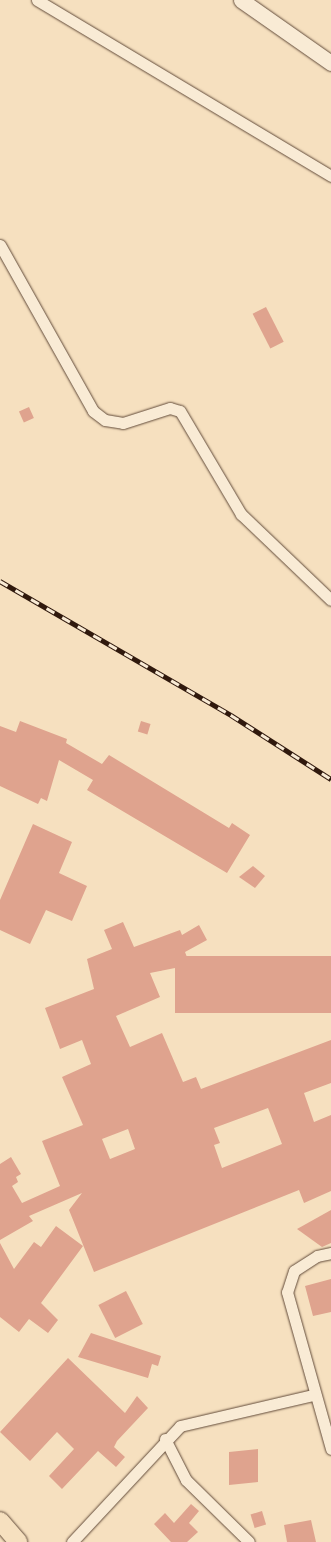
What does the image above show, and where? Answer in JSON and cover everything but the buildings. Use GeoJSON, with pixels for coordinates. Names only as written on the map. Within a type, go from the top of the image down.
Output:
{"type":"FeatureCollection","features":[{"type":"Feature","properties":{"kind":"highway"},"geometry":{"type":"LineString","coordinates":[[0,1521],[18,1542]]}},
{"type":"Feature","properties":{"kind":"main road"},"geometry":{"type":"LineString","coordinates":[[241,0],[331,63]]}},
{"type":"Feature","properties":{"kind":"street"},"geometry":{"type":"LineString","coordinates":[[37,0],[331,176]]}},
{"type":"Feature","properties":{"kind":"street"},"geometry":{"type":"LineString","coordinates":[[0,245],[93,411],[105,420],[123,423],[170,408],[180,411],[241,514],[331,600]]}},
{"type":"Feature","properties":{"kind":"street"},"geometry":{"type":"LineString","coordinates":[[331,1253],[298,1267],[289,1280],[287,1292],[313,1395],[331,1449]]}},
{"type":"Feature","properties":{"kind":"street"},"geometry":{"type":"LineString","coordinates":[[72,1542],[165,1439],[188,1422],[313,1395]]}},
{"type":"Feature","properties":{"kind":"street"},"geometry":{"type":"LineString","coordinates":[[165,1439],[186,1480],[249,1542]]}},
{"type":"Feature","properties":{"kind":"railway"},"geometry":{"type":"LineString","coordinates":[[0,581],[231,715],[331,779]]}}]}
